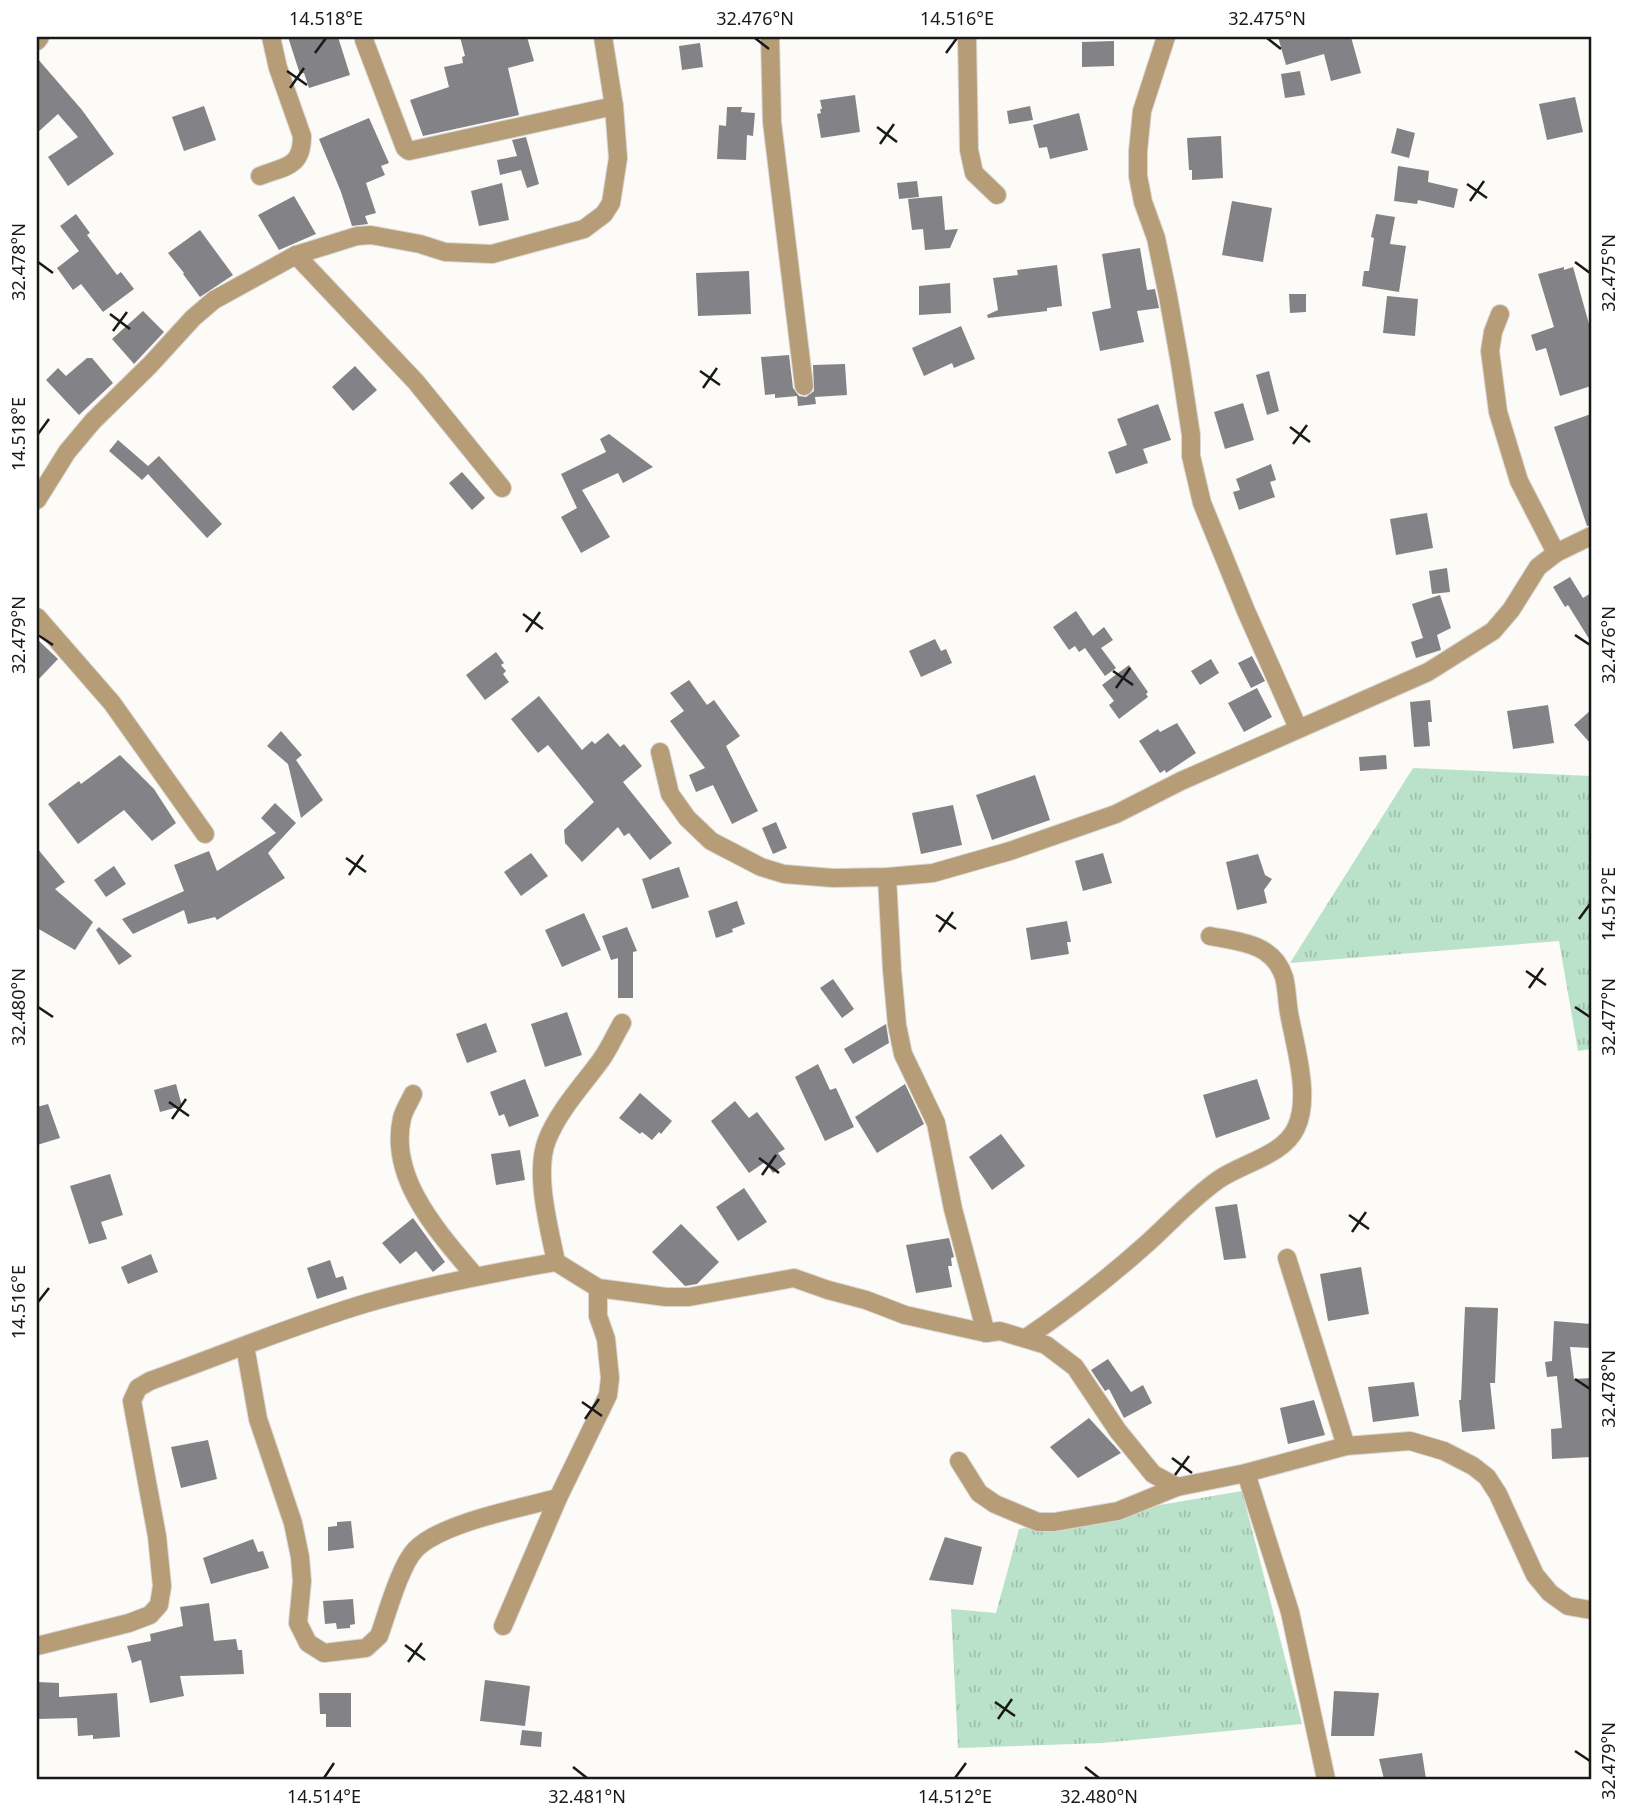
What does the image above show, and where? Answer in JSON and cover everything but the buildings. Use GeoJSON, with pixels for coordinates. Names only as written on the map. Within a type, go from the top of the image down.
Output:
{"type":"FeatureCollection","features":[{"type":"Feature","properties":{"kind":"street"},"geometry":{"type":"LineString","coordinates":[[37,41],[40,37]]}},
{"type":"Feature","properties":{"kind":"street"},"geometry":{"type":"LineString","coordinates":[[260,176],[293,163],[301,156],[302,146],[302,136],[278,68],[271,37]]}},
{"type":"Feature","properties":{"kind":"street"},"geometry":{"type":"LineString","coordinates":[[365,37],[404,148],[410,152],[614,106]]}},
{"type":"Feature","properties":{"kind":"street"},"geometry":{"type":"LineString","coordinates":[[37,500],[67,452],[93,421],[193,318],[214,300],[296,255],[357,236],[371,235],[445,251],[492,254],[584,229],[604,214],[611,203],[618,158],[614,106],[603,37]]}},
{"type":"Feature","properties":{"kind":"street"},"geometry":{"type":"LineString","coordinates":[[770,37],[772,122],[804,386]]}},
{"type":"Feature","properties":{"kind":"street"},"geometry":{"type":"LineString","coordinates":[[967,37],[969,150],[974,173],[996,195]]}},
{"type":"Feature","properties":{"kind":"street"},"geometry":{"type":"LineString","coordinates":[[1166,37],[1142,111],[1138,176],[1143,202],[1156,238],[1168,296],[1191,435],[1191,456],[1202,503],[1298,728]]}},
{"type":"Feature","properties":{"kind":"street"},"geometry":{"type":"LineString","coordinates":[[296,255],[416,382],[502,488]]}},
{"type":"Feature","properties":{"kind":"street"},"geometry":{"type":"LineString","coordinates":[[1500,314],[1490,351],[1498,412],[1519,481],[1556,554]]}},
{"type":"Feature","properties":{"kind":"street"},"geometry":{"type":"LineString","coordinates":[[660,752],[670,793],[681,810],[711,841],[734,855],[784,874],[887,877],[933,873],[971,864],[1116,814],[1181,781],[1428,672],[1493,631],[1511,610],[1538,566],[1591,536]]}},
{"type":"Feature","properties":{"kind":"street"},"geometry":{"type":"LineString","coordinates":[[37,617],[112,703],[205,834]]}},
{"type":"Feature","properties":{"kind":"street"},"geometry":{"type":"LineString","coordinates":[[887,877],[892,970],[903,1054],[936,1124],[953,1209],[986,1334]]}},
{"type":"Feature","properties":{"kind":"street"},"geometry":{"type":"LineString","coordinates":[[1026,1338],[1116,1272],[1205,1189],[1232,1170],[1279,1148],[1290,1140],[1298,1125],[1302,1099],[1284,976],[1272,954],[1247,943],[1210,936]]}},
{"type":"Feature","properties":{"kind":"street"},"geometry":{"type":"LineString","coordinates":[[555,1262],[542,1170],[546,1141],[567,1102],[603,1057],[622,1023]]}},
{"type":"Feature","properties":{"kind":"street"},"geometry":{"type":"LineString","coordinates":[[414,1094],[402,1117],[400,1143],[411,1189],[447,1243],[475,1276]]}},
{"type":"Feature","properties":{"kind":"street"},"geometry":{"type":"LineString","coordinates":[[1287,1258],[1346,1446]]}},
{"type":"Feature","properties":{"kind":"street"},"geometry":{"type":"LineString","coordinates":[[37,1646],[129,1623],[150,1615],[159,1605],[162,1586],[157,1536],[132,1401],[134,1393],[150,1381],[315,1320],[369,1303],[475,1276],[555,1262],[597,1287],[635,1294],[689,1297],[794,1278],[905,1315],[986,1334],[1000,1331],[1046,1345],[1075,1367],[1134,1453],[1153,1474],[1177,1487]]}},
{"type":"Feature","properties":{"kind":"street"},"geometry":{"type":"LineString","coordinates":[[503,1626],[558,1498],[608,1395],[610,1378],[607,1339],[598,1316],[597,1287]]}},
{"type":"Feature","properties":{"kind":"street"},"geometry":{"type":"LineString","coordinates":[[245,1346],[258,1419],[293,1523],[300,1557],[302,1581],[298,1623],[308,1643],[324,1653],[366,1648],[373,1643],[379,1636],[404,1569],[414,1551],[428,1540],[491,1515],[558,1498]]}},
{"type":"Feature","properties":{"kind":"street"},"geometry":{"type":"LineString","coordinates":[[959,1461],[979,1493],[995,1504],[1038,1522],[1054,1522],[1118,1511],[1177,1487],[1246,1473],[1346,1446],[1410,1441],[1444,1451],[1473,1466],[1487,1477],[1498,1494],[1535,1575],[1550,1593],[1568,1606],[1591,1610]]}},
{"type":"Feature","properties":{"kind":"street"},"geometry":{"type":"LineString","coordinates":[[1246,1473],[1290,1612],[1326,1779]]}},
{"type":"Feature","properties":{"kind":"green space"},"geometry":{"type":"Polygon","coordinates":[[[1413,768],[1591,776],[1591,1049],[1578,1051],[1559,941],[1290,963],[1413,768]]]}},
{"type":"Feature","properties":{"kind":"green space"},"geometry":{"type":"Polygon","coordinates":[[[1242,1491],[1302,1724],[1102,1743],[958,1748],[951,1609],[996,1613],[1019,1529],[1242,1491]]]}}]}
